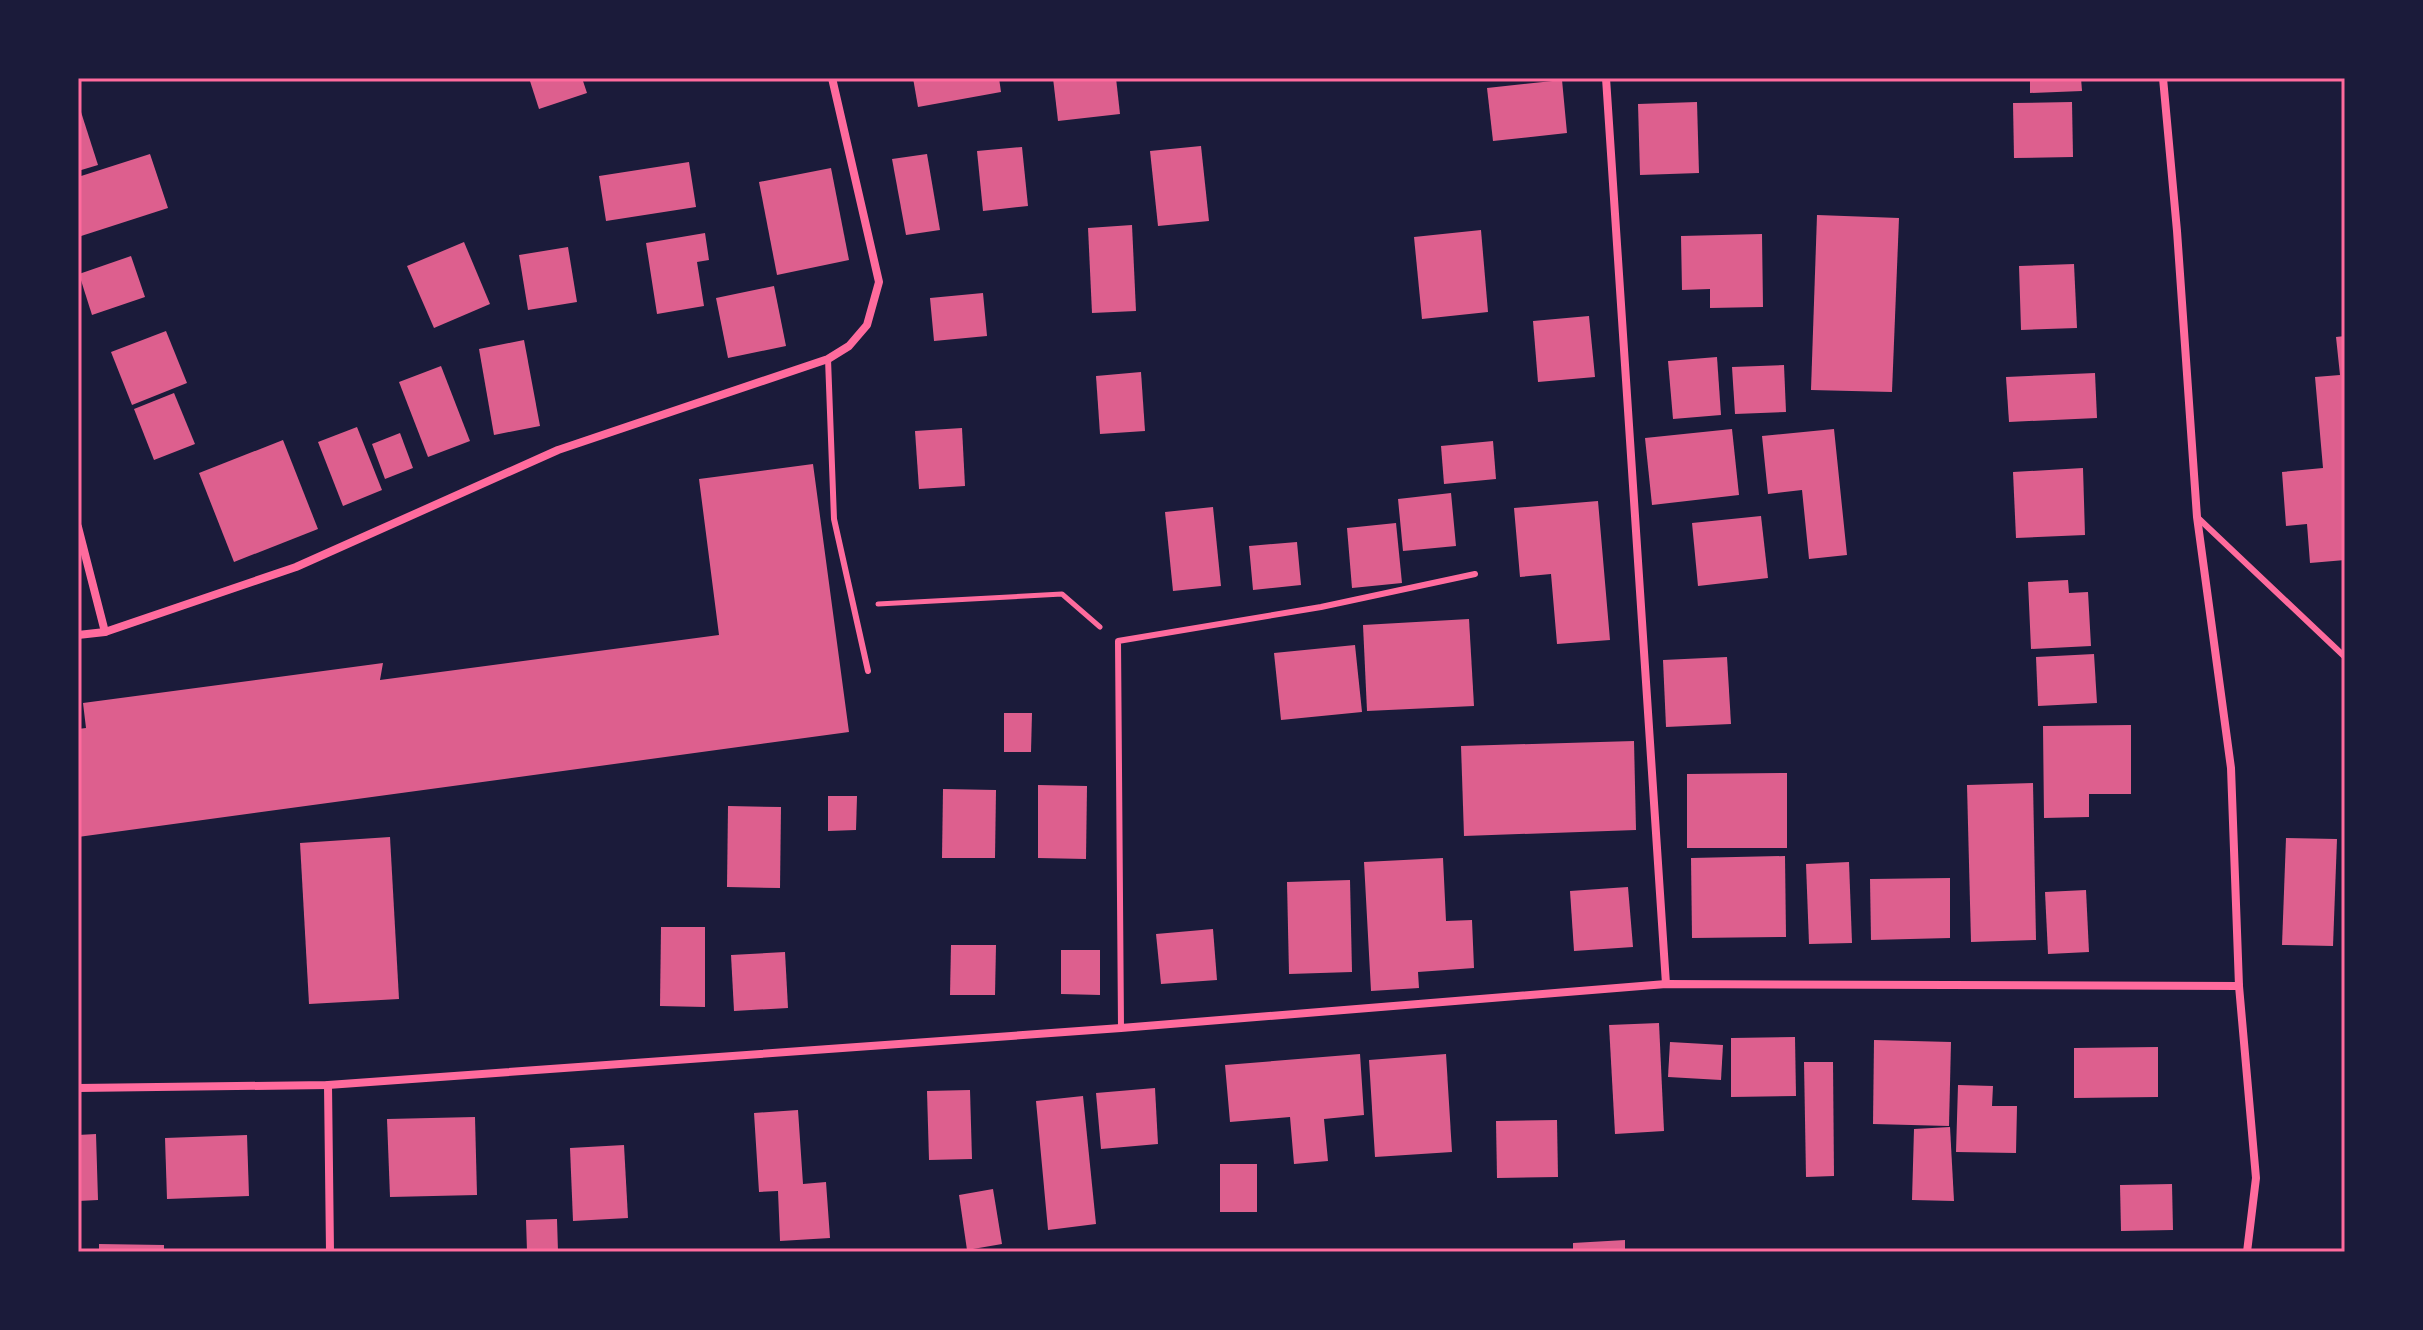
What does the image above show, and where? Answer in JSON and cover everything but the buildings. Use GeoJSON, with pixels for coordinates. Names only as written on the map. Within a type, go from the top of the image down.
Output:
{"type":"FeatureCollection","features":[{"type":"Feature","properties":{"kind":"street"},"geometry":{"type":"LineString","coordinates":[[78,635],[105,632],[296,567],[558,450],[828,359],[849,346],[867,325],[879,282],[832,78]]}},
{"type":"Feature","properties":{"kind":"street"},"geometry":{"type":"LineString","coordinates":[[1606,78],[1666,984]]}},
{"type":"Feature","properties":{"kind":"street"},"geometry":{"type":"LineString","coordinates":[[2163,78],[2197,517],[2231,768],[2239,986],[2256,1178],[2247,1252]]}},
{"type":"Feature","properties":{"kind":"street"},"geometry":{"type":"LineString","coordinates":[[78,527],[105,632]]}},
{"type":"Feature","properties":{"kind":"street"},"geometry":{"type":"LineString","coordinates":[[78,1088],[328,1085],[1121,1028],[1666,984],[2239,986]]}},
{"type":"Feature","properties":{"kind":"street"},"geometry":{"type":"LineString","coordinates":[[328,1085],[330,1252]]}},
{"type":"Feature","properties":{"kind":"lane"},"geometry":{"type":"LineString","coordinates":[[828,359],[834,519],[868,671]]}},
{"type":"Feature","properties":{"kind":"lane"},"geometry":{"type":"LineString","coordinates":[[2197,517],[2345,657]]}},
{"type":"Feature","properties":{"kind":"lane"},"geometry":{"type":"LineString","coordinates":[[1121,1028],[1118,641],[1321,607],[1475,574]]}},
{"type":"Feature","properties":{"kind":"path"},"geometry":{"type":"LineString","coordinates":[[853,605],[1062,594],[1118,641]]}}]}
